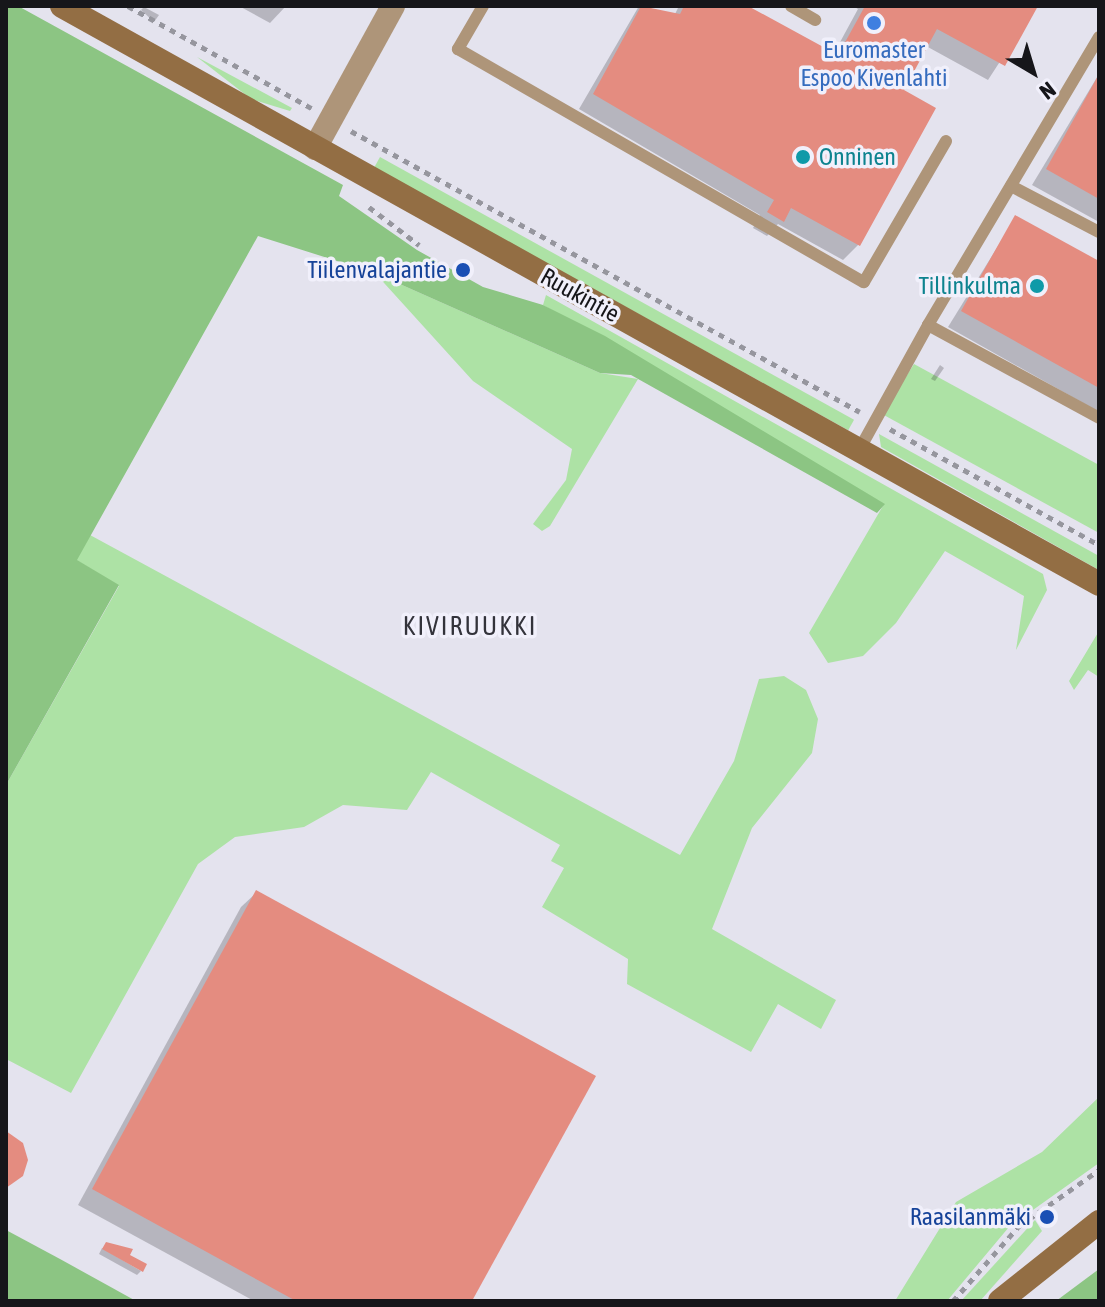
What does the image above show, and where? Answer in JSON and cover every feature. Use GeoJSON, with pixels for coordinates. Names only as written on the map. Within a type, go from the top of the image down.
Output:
{"type":"FeatureCollection","features":[{"type":"Feature","properties":{"kind":"street","name":"Ruukintie"},"geometry":{"type":"LineString","coordinates":[[62,6],[1099,584]]}},
{"type":"Feature","properties":{"kind":"street"},"geometry":{"type":"LineString","coordinates":[[315,148],[393,6]]}},
{"type":"Feature","properties":{"kind":"street"},"geometry":{"type":"LineString","coordinates":[[1000,1301],[1099,1222]]}},
{"type":"Feature","properties":{"kind":"lane"},"geometry":{"type":"LineString","coordinates":[[483,6],[458,49],[864,282],[946,141]]}},
{"type":"Feature","properties":{"kind":"lane"},"geometry":{"type":"LineString","coordinates":[[791,6],[815,20]]}},
{"type":"Feature","properties":{"kind":"lane"},"geometry":{"type":"LineString","coordinates":[[858,452],[928,325],[1099,38]]}},
{"type":"Feature","properties":{"kind":"lane"},"geometry":{"type":"LineString","coordinates":[[1011,186],[1099,232]]}},
{"type":"Feature","properties":{"kind":"lane"},"geometry":{"type":"LineString","coordinates":[[928,325],[1099,418]]}},
{"type":"Feature","properties":{"kind":"path"},"geometry":{"type":"LineString","coordinates":[[128,6],[1099,545]]}},
{"type":"Feature","properties":{"kind":"path"},"geometry":{"type":"LineString","coordinates":[[361,201],[419,245]]}},
{"type":"Feature","properties":{"kind":"path"},"geometry":{"type":"LineString","coordinates":[[953,1301],[1019,1226],[1099,1170]]}},
{"type":"Feature","properties":{"kind":"green space"},"geometry":{"type":"Polygon","coordinates":[[[6,6],[18,6],[343,185],[339,196],[417,250],[483,287],[543,305],[605,336],[885,504],[877,513],[631,375],[600,373],[375,273],[258,236],[77,560],[119,585],[6,785],[6,6]]]}},
{"type":"Feature","properties":{"kind":"green space"},"geometry":{"type":"Polygon","coordinates":[[[197,57],[292,108],[290,111],[251,99],[197,57]]]}},
{"type":"Feature","properties":{"kind":"green space"},"geometry":{"type":"Polygon","coordinates":[[[380,157],[854,420],[848,430],[374,167],[380,157]]]}},
{"type":"Feature","properties":{"kind":"green space"},"geometry":{"type":"Polygon","coordinates":[[[375,273],[600,373],[638,379],[550,526],[542,531],[533,524],[566,480],[572,449],[473,381],[375,273]]]}},
{"type":"Feature","properties":{"kind":"green space"},"geometry":{"type":"Polygon","coordinates":[[[546,295],[1043,574],[1047,590],[1016,650],[1024,596],[945,551],[896,623],[863,656],[828,663],[809,633],[884,504],[543,305],[546,295]]]}},
{"type":"Feature","properties":{"kind":"green space"},"geometry":{"type":"Polygon","coordinates":[[[914,364],[1099,465],[1099,533],[882,414],[914,364]]]}},
{"type":"Feature","properties":{"kind":"green space"},"geometry":{"type":"Polygon","coordinates":[[[879,434],[1099,556],[1099,570],[881,447],[879,434]]]}},
{"type":"Feature","properties":{"kind":"green space"},"geometry":{"type":"Polygon","coordinates":[[[90,535],[680,855],[734,761],[759,679],[784,676],[806,690],[818,719],[812,753],[752,828],[712,929],[836,1000],[821,1029],[778,1004],[751,1052],[627,984],[628,959],[542,907],[564,868],[551,861],[560,845],[431,772],[407,810],[343,805],[304,827],[235,837],[198,864],[71,1093],[6,1059],[6,785],[119,586],[76,560],[90,535]]]}},
{"type":"Feature","properties":{"kind":"green space"},"geometry":{"type":"Polygon","coordinates":[[[1099,631],[1099,677],[1088,670],[1074,690],[1069,681],[1099,631]]]}},
{"type":"Feature","properties":{"kind":"green space"},"geometry":{"type":"Polygon","coordinates":[[[1099,1097],[1099,1163],[1009,1227],[947,1301],[895,1301],[956,1202],[1042,1152],[1099,1097]]]}},
{"type":"Feature","properties":{"kind":"green space"},"geometry":{"type":"Polygon","coordinates":[[[1035,1220],[1042,1231],[980,1301],[961,1301],[1035,1220]]]}},
{"type":"Feature","properties":{"kind":"green space"},"geometry":{"type":"Polygon","coordinates":[[[6,1230],[60,1259],[136,1301],[6,1301],[6,1230]]]}},
{"type":"Feature","properties":{"kind":"green space"},"geometry":{"type":"Polygon","coordinates":[[[1099,1269],[1099,1301],[1056,1301],[1099,1269]]]}},
{"type":"Feature","properties":{"kind":"building","name":"Onninen"},"geometry":{"type":"Polygon","coordinates":[[[641,6],[680,14],[684,6],[748,6],[838,55],[865,6],[1038,6],[1005,66],[937,29],[904,90],[936,108],[860,246],[791,208],[784,222],[767,212],[774,200],[593,94],[641,6]]]}},
{"type":"Feature","properties":{"kind":"building"},"geometry":{"type":"Polygon","coordinates":[[[1099,74],[1099,199],[1046,169],[1099,74]]]}},
{"type":"Feature","properties":{"kind":"building","name":"Tillinkulma"},"geometry":{"type":"Polygon","coordinates":[[[1015,215],[1099,261],[1099,388],[961,311],[1015,215]]]}},
{"type":"Feature","properties":{"kind":"building"},"geometry":{"type":"Polygon","coordinates":[[[256,890],[596,1076],[472,1301],[296,1301],[92,1189],[256,890]]]}},
{"type":"Feature","properties":{"kind":"building"},"geometry":{"type":"Polygon","coordinates":[[[6,1131],[23,1143],[28,1160],[23,1176],[6,1188],[6,1131]]]}},
{"type":"Feature","properties":{"kind":"building"},"geometry":{"type":"Polygon","coordinates":[[[106,1242],[133,1249],[130,1255],[147,1264],[143,1272],[102,1249],[106,1242]]]}},
{"type":"Feature","properties":{"kind":"place","name":"Euromaster Espoo Kivenlahti"},"geometry":{"type":"Point","coordinates":[874,23]}},
{"type":"Feature","properties":{"kind":"place","name":"Onninen"},"geometry":{"type":"Point","coordinates":[803,157]}},
{"type":"Feature","properties":{"kind":"place","name":"Tiilenvalajantie"},"geometry":{"type":"Point","coordinates":[463,270]}},
{"type":"Feature","properties":{"kind":"place","name":"Tillinkulma"},"geometry":{"type":"Point","coordinates":[1037,286]}},
{"type":"Feature","properties":{"kind":"place","name":"Raasilanmäki"},"geometry":{"type":"Point","coordinates":[1047,1217]}},
{"type":"Feature","properties":{"kind":"district","name":"KIVIRUUKKI"},"geometry":{"type":"Point","coordinates":[470,627]}}]}
